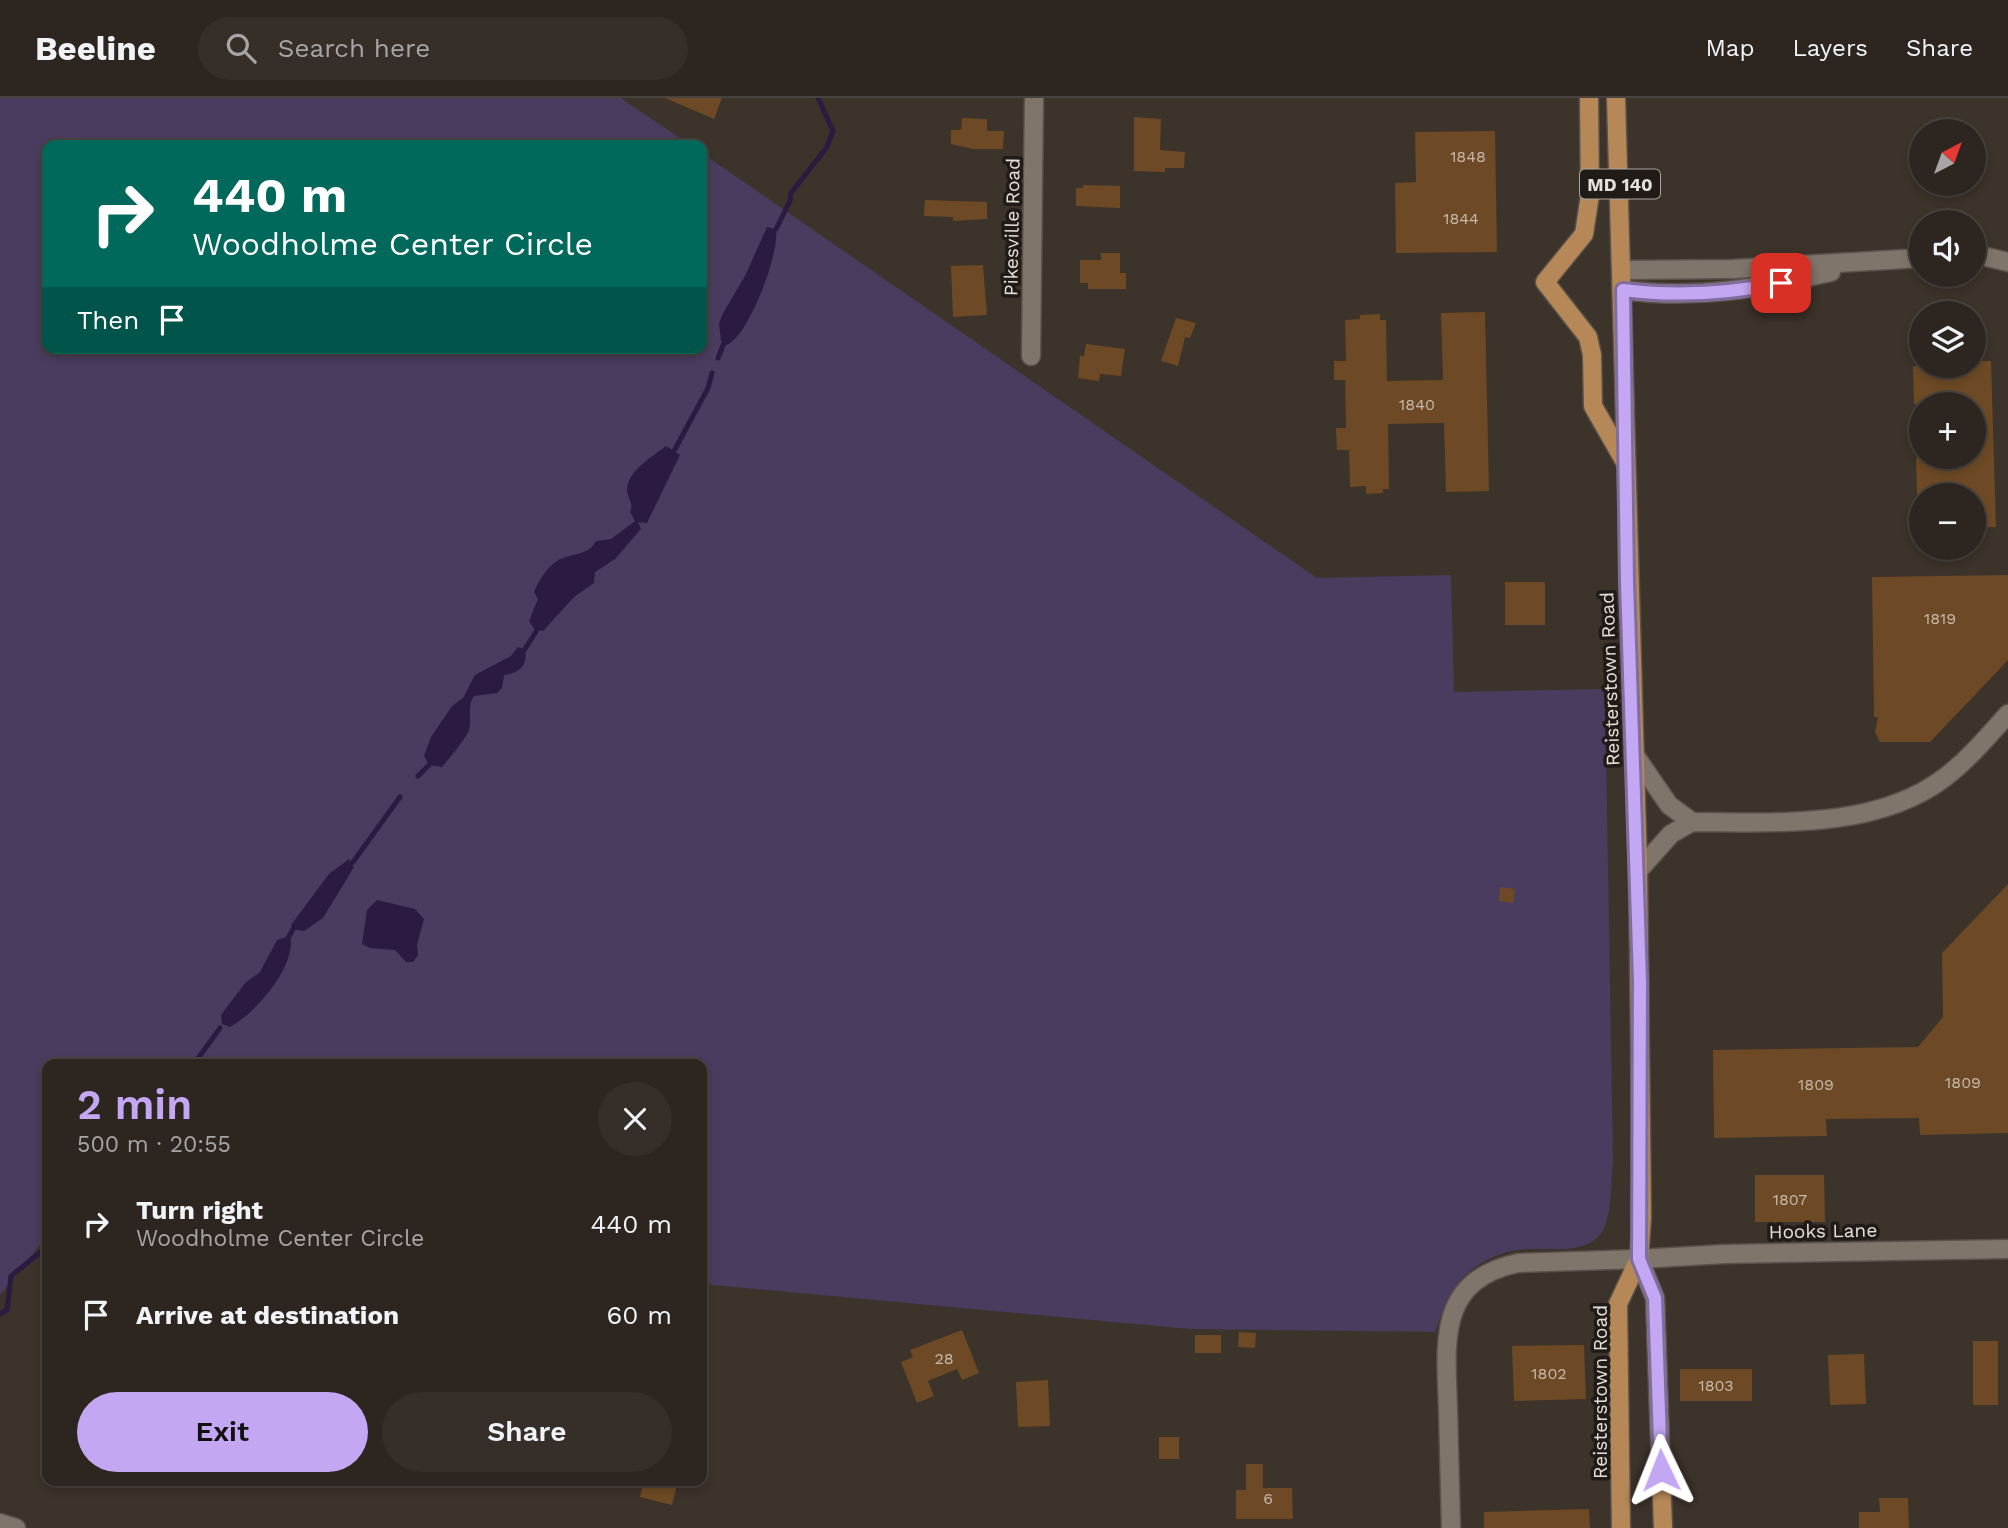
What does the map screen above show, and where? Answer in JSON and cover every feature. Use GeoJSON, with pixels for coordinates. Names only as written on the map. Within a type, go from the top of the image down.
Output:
{"type":"FeatureCollection","features":[{"type":"Feature","properties":{"kind":"main road"},"geometry":{"type":"LineString","coordinates":[[1589,98],[1590,195],[1584,234],[1545,282],[1588,337],[1592,355],[1593,406],[1626,464]]}},
{"type":"Feature","properties":{"kind":"main road","name":"Reisterstown Road"},"geometry":{"type":"LineString","coordinates":[[1616,98],[1623,270],[1638,871],[1642,1217],[1639,1259],[1618,1304],[1621,1528]]}},
{"type":"Feature","properties":{"kind":"main road","name":"Reisterstown Road"},"geometry":{"type":"LineString","coordinates":[[1639,1259],[1655,1298],[1663,1528]]}},
{"type":"Feature","properties":{"kind":"street","name":"Pikesville Road"},"geometry":{"type":"LineString","coordinates":[[1031,356],[1034,98]]}},
{"type":"Feature","properties":{"kind":"street"},"geometry":{"type":"LineString","coordinates":[[1986,257],[2008,262]]}},
{"type":"Feature","properties":{"kind":"street"},"geometry":{"type":"LineString","coordinates":[[1623,270],[1721,270],[1909,259]]}},
{"type":"Feature","properties":{"kind":"street"},"geometry":{"type":"LineString","coordinates":[[1623,290],[1660,295],[1712,295],[1875,263]]}},
{"type":"Feature","properties":{"kind":"street"},"geometry":{"type":"LineString","coordinates":[[1638,871],[1671,834],[1692,822],[1840,818],[1886,809],[1945,778],[2008,714]]}},
{"type":"Feature","properties":{"kind":"street"},"geometry":{"type":"LineString","coordinates":[[1634,754],[1669,806],[1692,822]]}},
{"type":"Feature","properties":{"kind":"street","name":"Hooks Lane"},"geometry":{"type":"LineString","coordinates":[[1451,1528],[1445,1340],[1455,1305],[1477,1279],[1499,1267],[1725,1254],[2008,1249]]}},
{"type":"Feature","properties":{"kind":"street"},"geometry":{"type":"LineString","coordinates":[[0,1523],[16,1528]]}},
{"type":"Feature","properties":{"kind":"shaded area"},"geometry":{"type":"Polygon","coordinates":[[[0,98],[621,98],[683,140],[42,140],[42,354],[707,354],[707,156],[1317,578],[1451,575],[1454,692],[1605,689],[1613,1162],[1609,1211],[1605,1226],[1589,1243],[1566,1249],[1509,1251],[1480,1264],[1456,1286],[1435,1332],[1190,1329],[707,1284],[707,1059],[42,1059],[42,1242],[0,1295],[0,98]]]}},
{"type":"Feature","properties":{"kind":"shaded area"},"geometry":{"type":"Polygon","coordinates":[[[767,227],[776,229],[768,273],[744,326],[727,345],[721,341],[719,324],[722,315],[746,274],[767,227]]]}},
{"type":"Feature","properties":{"kind":"shaded area"},"geometry":{"type":"Polygon","coordinates":[[[666,446],[680,455],[647,523],[638,522],[641,529],[615,559],[595,572],[594,583],[574,597],[543,631],[534,629],[529,621],[538,599],[534,592],[543,575],[562,558],[584,552],[596,541],[611,539],[635,521],[630,512],[628,484],[641,465],[666,446]]]}},
{"type":"Feature","properties":{"kind":"shaded area"},"geometry":{"type":"Polygon","coordinates":[[[518,647],[525,649],[522,667],[504,675],[502,688],[497,693],[474,696],[469,730],[465,738],[442,767],[429,765],[424,756],[431,737],[452,706],[463,698],[475,675],[511,656],[518,647]]]}},
{"type":"Feature","properties":{"kind":"shaded area"},"geometry":{"type":"Polygon","coordinates":[[[349,859],[354,867],[323,918],[304,931],[293,929],[291,925],[329,874],[349,859]]]}},
{"type":"Feature","properties":{"kind":"shaded area"},"geometry":{"type":"Polygon","coordinates":[[[377,900],[415,909],[424,919],[417,945],[418,955],[413,962],[406,962],[395,950],[370,948],[362,944],[367,910],[377,900]]]}},
{"type":"Feature","properties":{"kind":"shaded area"},"geometry":{"type":"Polygon","coordinates":[[[287,937],[291,941],[290,952],[272,988],[254,1009],[235,1024],[230,1027],[222,1024],[221,1015],[245,983],[260,972],[277,940],[287,937]]]}},
{"type":"Feature","properties":{"kind":"building"},"geometry":{"type":"Polygon","coordinates":[[[665,98],[722,98],[714,119],[665,98]]]}},
{"type":"Feature","properties":{"kind":"building"},"geometry":{"type":"Polygon","coordinates":[[[1134,117],[1161,119],[1160,150],[1185,152],[1184,168],[1165,168],[1165,172],[1134,171],[1134,117]]]}},
{"type":"Feature","properties":{"kind":"building"},"geometry":{"type":"Polygon","coordinates":[[[962,118],[987,119],[987,131],[1004,131],[1003,149],[973,149],[951,144],[951,130],[961,130],[962,118]]]}},
{"type":"Feature","properties":{"kind":"building"},"geometry":{"type":"Polygon","coordinates":[[[1495,131],[1497,252],[1396,253],[1395,183],[1416,182],[1415,132],[1495,131]]]}},
{"type":"Feature","properties":{"kind":"building"},"geometry":{"type":"Polygon","coordinates":[[[1083,185],[1120,186],[1120,208],[1076,206],[1076,188],[1083,188],[1083,185]]]}},
{"type":"Feature","properties":{"kind":"building"},"geometry":{"type":"Polygon","coordinates":[[[925,200],[987,202],[987,219],[953,221],[953,217],[924,216],[925,200]]]}},
{"type":"Feature","properties":{"kind":"building"},"geometry":{"type":"Polygon","coordinates":[[[1101,253],[1120,253],[1120,273],[1126,273],[1126,289],[1088,289],[1088,283],[1080,283],[1080,260],[1101,260],[1101,253]]]}},
{"type":"Feature","properties":{"kind":"building"},"geometry":{"type":"Polygon","coordinates":[[[983,265],[987,315],[953,317],[951,266],[983,265]]]}},
{"type":"Feature","properties":{"kind":"building"},"geometry":{"type":"Polygon","coordinates":[[[1485,312],[1489,491],[1446,492],[1444,423],[1388,424],[1389,489],[1383,489],[1383,493],[1366,494],[1366,486],[1350,487],[1349,450],[1337,450],[1336,428],[1346,428],[1345,380],[1334,380],[1334,361],[1346,361],[1345,320],[1360,319],[1360,315],[1380,314],[1380,320],[1386,320],[1387,381],[1443,380],[1441,313],[1485,312]]]}},
{"type":"Feature","properties":{"kind":"building"},"geometry":{"type":"Polygon","coordinates":[[[1176,318],[1196,323],[1190,338],[1185,337],[1178,366],[1161,361],[1176,318]]]}},
{"type":"Feature","properties":{"kind":"building"},"geometry":{"type":"Polygon","coordinates":[[[1086,344],[1125,349],[1121,376],[1100,374],[1099,381],[1078,378],[1080,356],[1084,356],[1086,344]]]}},
{"type":"Feature","properties":{"kind":"building"},"geometry":{"type":"Polygon","coordinates":[[[1986,361],[1991,361],[1996,527],[1986,527],[1986,483],[1917,483],[1916,469],[1986,469],[1986,392],[1914,392],[1913,378],[1986,378],[1986,361]]]}},
{"type":"Feature","properties":{"kind":"building"},"geometry":{"type":"Polygon","coordinates":[[[2008,575],[2008,660],[1930,742],[1880,742],[1875,732],[1878,717],[1874,717],[1872,577],[2008,575]]]}},
{"type":"Feature","properties":{"kind":"building"},"geometry":{"type":"Polygon","coordinates":[[[1505,582],[1545,582],[1545,625],[1505,625],[1505,582]]]}},
{"type":"Feature","properties":{"kind":"building"},"geometry":{"type":"Polygon","coordinates":[[[2008,884],[2008,1133],[1920,1135],[1919,1118],[1826,1119],[1827,1136],[1714,1138],[1713,1050],[1918,1047],[1943,1017],[1942,953],[2008,884]]]}},
{"type":"Feature","properties":{"kind":"building"},"geometry":{"type":"Polygon","coordinates":[[[1500,887],[1515,889],[1513,903],[1499,901],[1500,887]]]}},
{"type":"Feature","properties":{"kind":"building"},"geometry":{"type":"Polygon","coordinates":[[[1755,1175],[1824,1175],[1825,1222],[1755,1222],[1755,1175]]]}},
{"type":"Feature","properties":{"kind":"building"},"geometry":{"type":"Polygon","coordinates":[[[962,1330],[979,1373],[962,1380],[957,1369],[928,1381],[934,1396],[917,1403],[901,1362],[913,1357],[910,1350],[962,1330]]]}},
{"type":"Feature","properties":{"kind":"building"},"geometry":{"type":"Polygon","coordinates":[[[1239,1332],[1256,1333],[1255,1348],[1238,1347],[1239,1332]]]}},
{"type":"Feature","properties":{"kind":"building"},"geometry":{"type":"Polygon","coordinates":[[[1195,1335],[1221,1335],[1221,1353],[1195,1353],[1195,1335]]]}},
{"type":"Feature","properties":{"kind":"building"},"geometry":{"type":"Polygon","coordinates":[[[1973,1341],[1998,1341],[1998,1405],[1973,1405],[1973,1341]]]}},
{"type":"Feature","properties":{"kind":"building"},"geometry":{"type":"Polygon","coordinates":[[[1584,1345],[1586,1399],[1514,1401],[1512,1346],[1584,1345]]]}},
{"type":"Feature","properties":{"kind":"building"},"geometry":{"type":"Polygon","coordinates":[[[1864,1354],[1866,1404],[1830,1405],[1828,1355],[1864,1354]]]}},
{"type":"Feature","properties":{"kind":"building"},"geometry":{"type":"Polygon","coordinates":[[[1680,1369],[1752,1369],[1752,1401],[1680,1401],[1680,1369]]]}},
{"type":"Feature","properties":{"kind":"building"},"geometry":{"type":"Polygon","coordinates":[[[1048,1380],[1050,1426],[1018,1427],[1016,1382],[1048,1380]]]}},
{"type":"Feature","properties":{"kind":"building"},"geometry":{"type":"Polygon","coordinates":[[[1159,1437],[1179,1437],[1179,1459],[1159,1459],[1159,1437]]]}},
{"type":"Feature","properties":{"kind":"building"},"geometry":{"type":"Polygon","coordinates":[[[1246,1464],[1263,1464],[1263,1488],[1292,1488],[1293,1519],[1236,1519],[1236,1490],[1246,1490],[1246,1464]]]}},
{"type":"Feature","properties":{"kind":"building"},"geometry":{"type":"Polygon","coordinates":[[[643,1486],[677,1486],[672,1505],[640,1497],[643,1486]]]}},
{"type":"Feature","properties":{"kind":"building"},"geometry":{"type":"Polygon","coordinates":[[[1879,1498],[1908,1498],[1909,1528],[1859,1528],[1859,1512],[1880,1512],[1879,1498]]]}},
{"type":"Feature","properties":{"kind":"building"},"geometry":{"type":"Polygon","coordinates":[[[1589,1509],[1590,1528],[1484,1528],[1484,1512],[1589,1509]]]}},
{"type":"Feature","properties":{"kind":"waterway"},"geometry":{"type":"LineString","coordinates":[[776,229],[790,201],[791,193],[827,147],[833,131],[818,98]]}},
{"type":"Feature","properties":{"kind":"waterway"},"geometry":{"type":"LineString","coordinates":[[718,358],[724,343]]}},
{"type":"Feature","properties":{"kind":"waterway"},"geometry":{"type":"LineString","coordinates":[[674,451],[708,388],[712,373]]}},
{"type":"Feature","properties":{"kind":"waterway"},"geometry":{"type":"LineString","coordinates":[[525,649],[537,630]]}},
{"type":"Feature","properties":{"kind":"waterway"},"geometry":{"type":"LineString","coordinates":[[418,776],[429,765]]}},
{"type":"Feature","properties":{"kind":"waterway"},"geometry":{"type":"LineString","coordinates":[[353,862],[400,797]]}},
{"type":"Feature","properties":{"kind":"waterway"},"geometry":{"type":"LineString","coordinates":[[286,942],[293,929]]}},
{"type":"Feature","properties":{"kind":"waterway"},"geometry":{"type":"LineString","coordinates":[[198,1059],[220,1028]]}},
{"type":"Feature","properties":{"kind":"waterway"},"geometry":{"type":"LineString","coordinates":[[0,1314],[7,1310],[11,1276],[42,1251]]}},
{"type":"Feature","properties":{"kind":"route"},"geometry":{"type":"LineString","coordinates":[[1661,1470],[1655,1298],[1639,1259],[1642,1217],[1640,981],[1627,582],[1623,290],[1660,295],[1712,295],[1781,283]]}}]}
